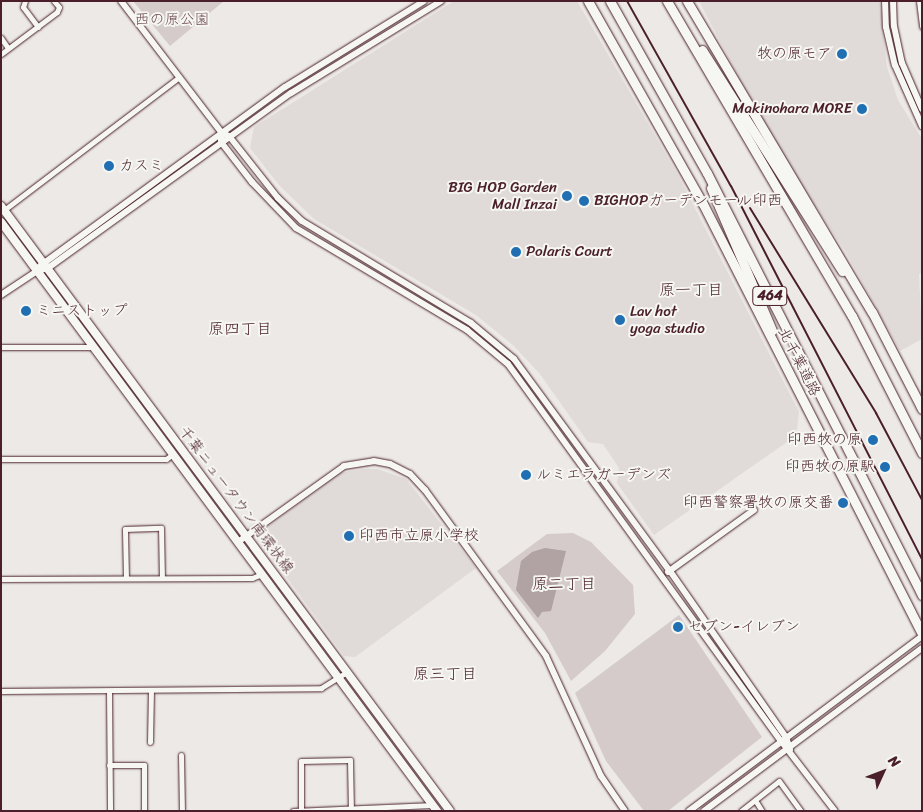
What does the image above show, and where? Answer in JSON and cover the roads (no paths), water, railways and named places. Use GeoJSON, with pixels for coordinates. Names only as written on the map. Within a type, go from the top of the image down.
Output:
{"type":"FeatureCollection","features":[{"type":"Feature","properties":{"kind":"highway","name":"北千葉道路"},"geometry":{"type":"LineString","coordinates":[[588,1],[703,204],[922,635]]}},
{"type":"Feature","properties":{"kind":"highway","name":"北千葉道路"},"geometry":{"type":"LineString","coordinates":[[610,1],[707,173],[922,596]]}},
{"type":"Feature","properties":{"kind":"highway"},"geometry":{"type":"LineString","coordinates":[[667,1],[852,316],[922,454]]}},
{"type":"Feature","properties":{"kind":"highway"},"geometry":{"type":"LineString","coordinates":[[687,1],[872,312],[922,409]]}},
{"type":"Feature","properties":{"kind":"highway"},"geometry":{"type":"LineString","coordinates":[[679,22],[719,77],[822,245],[872,312]]}},
{"type":"Feature","properties":{"kind":"highway"},"geometry":{"type":"LineString","coordinates":[[707,173],[714,200],[764,310],[778,352]]}},
{"type":"Feature","properties":{"kind":"main road","name":"千葉ニュータウン南環状線"},"geometry":{"type":"LineString","coordinates":[[2,208],[450,811]]}},
{"type":"Feature","properties":{"kind":"main road","name":"千葉ニュータウン南環状線"},"geometry":{"type":"LineString","coordinates":[[2,223],[435,808]]}},
{"type":"Feature","properties":{"kind":"street"},"geometry":{"type":"LineString","coordinates":[[25,1],[23,7],[38,26]]}},
{"type":"Feature","properties":{"kind":"street"},"geometry":{"type":"LineString","coordinates":[[1,54],[59,10],[54,1]]}},
{"type":"Feature","properties":{"kind":"street"},"geometry":{"type":"LineString","coordinates":[[121,1],[221,132],[229,136],[278,198],[302,221],[471,323],[514,359],[670,571],[790,749],[835,811]]}},
{"type":"Feature","properties":{"kind":"street"},"geometry":{"type":"LineString","coordinates":[[37,271],[42,261],[285,87],[424,1]]}},
{"type":"Feature","properties":{"kind":"street"},"geometry":{"type":"LineString","coordinates":[[1,295],[37,271],[48,268],[290,93],[431,4],[441,1]]}},
{"type":"Feature","properties":{"kind":"street"},"geometry":{"type":"LineString","coordinates":[[885,1],[886,27],[895,65],[922,126]]}},
{"type":"Feature","properties":{"kind":"street"},"geometry":{"type":"LineString","coordinates":[[893,1],[894,26],[902,63],[922,110]]}},
{"type":"Feature","properties":{"kind":"street"},"geometry":{"type":"LineString","coordinates":[[919,1],[922,27]]}},
{"type":"Feature","properties":{"kind":"street"},"geometry":{"type":"LineString","coordinates":[[1,38],[8,48]]}},
{"type":"Feature","properties":{"kind":"street"},"geometry":{"type":"LineString","coordinates":[[2,208],[179,76]]}},
{"type":"Feature","properties":{"kind":"street"},"geometry":{"type":"LineString","coordinates":[[221,132],[221,142],[274,208],[296,228],[467,330],[508,364],[662,576],[784,739]]}},
{"type":"Feature","properties":{"kind":"street"},"geometry":{"type":"LineString","coordinates":[[1,347],[89,347],[92,345]]}},
{"type":"Feature","properties":{"kind":"street"},"geometry":{"type":"LineString","coordinates":[[1,459],[166,459],[173,454]]}},
{"type":"Feature","properties":{"kind":"street"},"geometry":{"type":"LineString","coordinates":[[238,542],[344,466],[374,461],[390,464],[410,474],[425,490],[542,650],[601,776],[625,811]]}},
{"type":"Feature","properties":{"kind":"street"},"geometry":{"type":"LineString","coordinates":[[662,576],[754,510]]}},
{"type":"Feature","properties":{"kind":"street"},"geometry":{"type":"LineString","coordinates":[[126,578],[124,529],[161,528],[162,578]]}},
{"type":"Feature","properties":{"kind":"street"},"geometry":{"type":"LineString","coordinates":[[1,579],[252,578],[262,574]]}},
{"type":"Feature","properties":{"kind":"street"},"geometry":{"type":"LineString","coordinates":[[688,811],[922,635]]}},
{"type":"Feature","properties":{"kind":"street"},"geometry":{"type":"LineString","coordinates":[[704,811],[790,749],[922,648]]}},
{"type":"Feature","properties":{"kind":"street"},"geometry":{"type":"LineString","coordinates":[[1,691],[322,688],[347,672]]}},
{"type":"Feature","properties":{"kind":"street"},"geometry":{"type":"LineString","coordinates":[[109,691],[110,811]]}},
{"type":"Feature","properties":{"kind":"street"},"geometry":{"type":"LineString","coordinates":[[150,742],[151,691]]}},
{"type":"Feature","properties":{"kind":"street"},"geometry":{"type":"LineString","coordinates":[[181,755],[182,811]]}},
{"type":"Feature","properties":{"kind":"street"},"geometry":{"type":"LineString","coordinates":[[303,811],[301,761],[350,760],[351,810]]}},
{"type":"Feature","properties":{"kind":"street"},"geometry":{"type":"LineString","coordinates":[[110,765],[144,765],[144,811]]}},
{"type":"Feature","properties":{"kind":"street"},"geometry":{"type":"LineString","coordinates":[[741,811],[779,781],[801,811]]}},
{"type":"Feature","properties":{"kind":"street"},"geometry":{"type":"LineString","coordinates":[[755,800],[762,811]]}},
{"type":"Feature","properties":{"kind":"street"},"geometry":{"type":"LineString","coordinates":[[293,811],[435,808]]}},
{"type":"Feature","properties":{"kind":"railway"},"geometry":{"type":"LineString","coordinates":[[627,1],[731,186],[922,560]]}},
{"type":"Feature","properties":{"kind":"railway"},"geometry":{"type":"LineString","coordinates":[[750,208],[876,413],[922,500]]}},
{"type":"Feature","properties":{"kind":"place","name":"牧の原モア"},"geometry":{"type":"Point","coordinates":[842,54]}},
{"type":"Feature","properties":{"kind":"place","name":"Makinohara MORE"},"geometry":{"type":"Point","coordinates":[862,109]}},
{"type":"Feature","properties":{"kind":"place","name":"カスミ"},"geometry":{"type":"Point","coordinates":[109,166]}},
{"type":"Feature","properties":{"kind":"place","name":"BIG HOP Garden Mall Inzai"},"geometry":{"type":"Point","coordinates":[567,196]}},
{"type":"Feature","properties":{"kind":"place","name":"BIGHOPガーデンモール印西"},"geometry":{"type":"Point","coordinates":[584,201]}},
{"type":"Feature","properties":{"kind":"place","name":"Polaris Court"},"geometry":{"type":"Point","coordinates":[516,252]}},
{"type":"Feature","properties":{"kind":"place","name":"ミニストップ"},"geometry":{"type":"Point","coordinates":[26,311]}},
{"type":"Feature","properties":{"kind":"place","name":"Lav hot yoga studio"},"geometry":{"type":"Point","coordinates":[620,320]}},
{"type":"Feature","properties":{"kind":"place","name":"印西牧の原"},"geometry":{"type":"Point","coordinates":[873,440]}},
{"type":"Feature","properties":{"kind":"place","name":"印西牧の原駅"},"geometry":{"type":"Point","coordinates":[885,467]}},
{"type":"Feature","properties":{"kind":"place","name":"ルミエラガーデンズ"},"geometry":{"type":"Point","coordinates":[526,475]}},
{"type":"Feature","properties":{"kind":"place","name":"印西警察署牧の原交番"},"geometry":{"type":"Point","coordinates":[843,503]}},
{"type":"Feature","properties":{"kind":"place","name":"印西市立原小学校"},"geometry":{"type":"Point","coordinates":[349,536]}},
{"type":"Feature","properties":{"kind":"place","name":"セブン-イレブン"},"geometry":{"type":"Point","coordinates":[678,627]}},
{"type":"Feature","properties":{"kind":"district","name":"原一丁目"},"geometry":{"type":"Point","coordinates":[691,290]}},
{"type":"Feature","properties":{"kind":"district","name":"原四丁目"},"geometry":{"type":"Point","coordinates":[240,329]}},
{"type":"Feature","properties":{"kind":"district","name":"原二丁目"},"geometry":{"type":"Point","coordinates":[564,584]}},
{"type":"Feature","properties":{"kind":"district","name":"原三丁目"},"geometry":{"type":"Point","coordinates":[445,674]}},
{"type":"Feature","properties":{"kind":"park label","name":"西の原公園"},"geometry":{"type":"Point","coordinates":[172,20]}}]}
